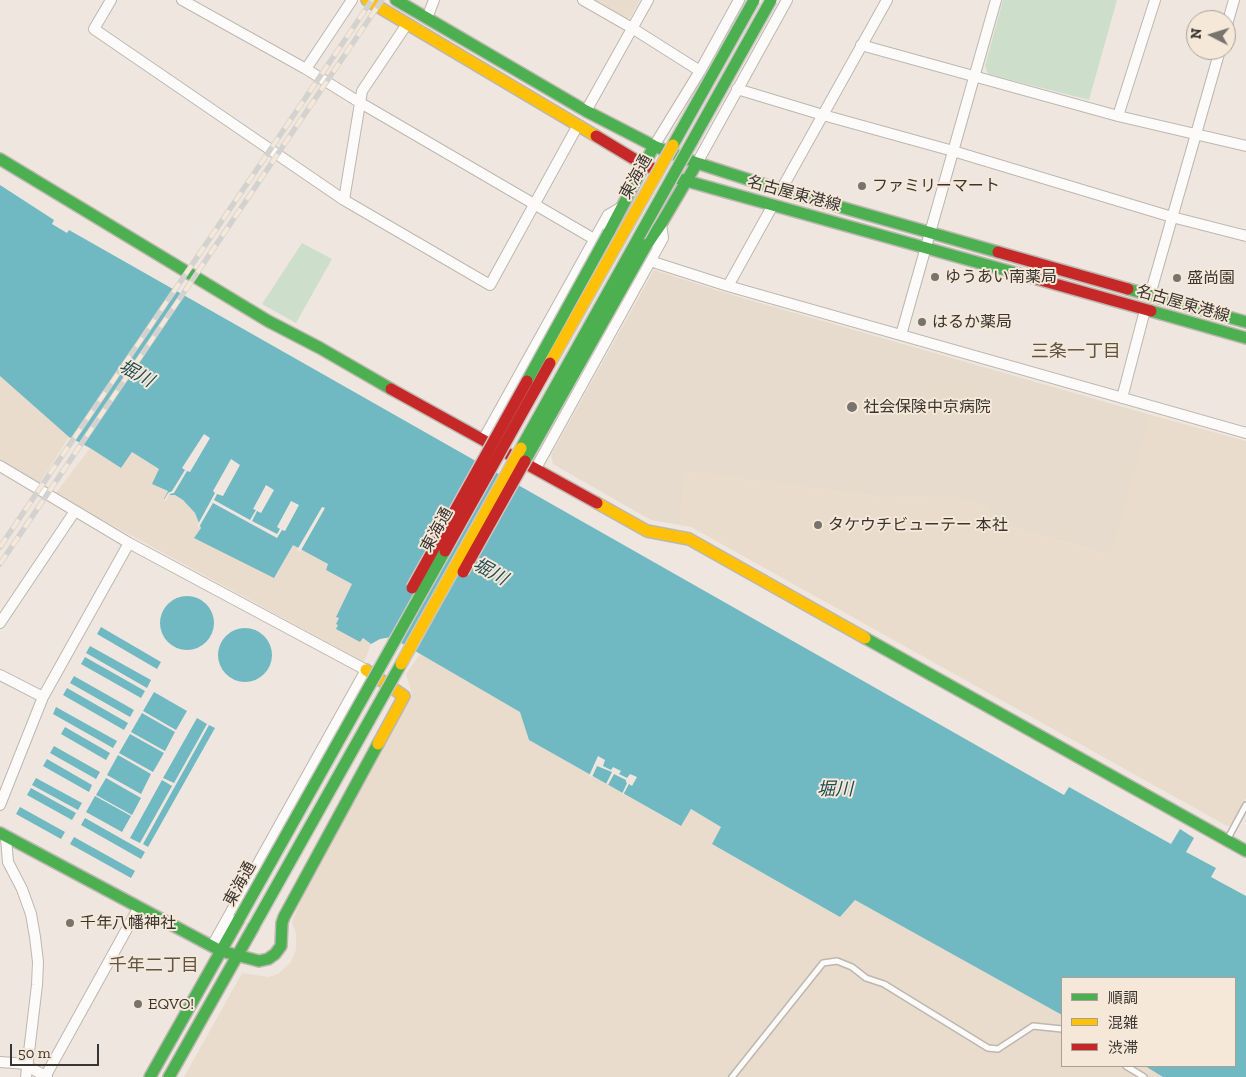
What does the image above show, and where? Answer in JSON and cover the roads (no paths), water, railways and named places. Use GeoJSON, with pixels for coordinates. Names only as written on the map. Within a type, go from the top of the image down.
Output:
{"type":"FeatureCollection","features":[{"type":"Feature","properties":{"kind":"main road","name":"名古屋東港線"},"geometry":{"type":"LineString","coordinates":[[367,0],[644,165],[686,182],[926,247],[1246,338]]}},
{"type":"Feature","properties":{"kind":"main road","name":"名古屋東港線"},"geometry":{"type":"LineString","coordinates":[[396,0],[586,111],[654,146],[697,163],[782,190],[1246,322]]}},
{"type":"Feature","properties":{"kind":"main road","name":"東海通"},"geometry":{"type":"LineString","coordinates":[[150,1077],[216,948],[239,919],[754,0]]}},
{"type":"Feature","properties":{"kind":"main road","name":"東海通"},"geometry":{"type":"LineString","coordinates":[[169,1077],[771,0]]}},
{"type":"Feature","properties":{"kind":"main road"},"geometry":{"type":"LineString","coordinates":[[396,638],[397,614],[609,232],[654,146]]}},
{"type":"Feature","properties":{"kind":"main road"},"geometry":{"type":"LineString","coordinates":[[0,159],[268,321],[647,531],[689,538],[1246,851]]}},
{"type":"Feature","properties":{"kind":"main road"},"geometry":{"type":"LineString","coordinates":[[409,648],[441,609],[647,244],[697,163]]}},
{"type":"Feature","properties":{"kind":"main road"},"geometry":{"type":"LineString","coordinates":[[3,835],[216,948],[237,956],[259,960],[268,959],[275,954],[280,946],[284,916],[404,696],[366,670]]}},
{"type":"Feature","properties":{"kind":"street"},"geometry":{"type":"LineString","coordinates":[[111,0],[94,29],[344,200],[490,285],[578,125]]}},
{"type":"Feature","properties":{"kind":"street"},"geometry":{"type":"LineString","coordinates":[[182,0],[306,69],[594,239]]}},
{"type":"Feature","properties":{"kind":"street"},"geometry":{"type":"LineString","coordinates":[[306,69],[352,0]]}},
{"type":"Feature","properties":{"kind":"street"},"geometry":{"type":"LineString","coordinates":[[427,18],[434,0]]}},
{"type":"Feature","properties":{"kind":"street"},"geometry":{"type":"LineString","coordinates":[[583,0],[700,71]]}},
{"type":"Feature","properties":{"kind":"street"},"geometry":{"type":"LineString","coordinates":[[586,111],[648,0]]}},
{"type":"Feature","properties":{"kind":"street"},"geometry":{"type":"LineString","coordinates":[[654,146],[700,71],[739,0]]}},
{"type":"Feature","properties":{"kind":"street"},"geometry":{"type":"LineString","coordinates":[[697,163],[787,0]]}},
{"type":"Feature","properties":{"kind":"street"},"geometry":{"type":"LineString","coordinates":[[782,190],[887,0]]}},
{"type":"Feature","properties":{"kind":"street"},"geometry":{"type":"LineString","coordinates":[[901,336],[996,0]]}},
{"type":"Feature","properties":{"kind":"street"},"geometry":{"type":"LineString","coordinates":[[1118,116],[1155,0]]}},
{"type":"Feature","properties":{"kind":"street"},"geometry":{"type":"LineString","coordinates":[[344,200],[362,91],[407,24]]}},
{"type":"Feature","properties":{"kind":"street"},"geometry":{"type":"LineString","coordinates":[[861,45],[1118,116],[1246,146]]}},
{"type":"Feature","properties":{"kind":"street"},"geometry":{"type":"LineString","coordinates":[[1150,295],[1217,60]]}},
{"type":"Feature","properties":{"kind":"street"},"geometry":{"type":"LineString","coordinates":[[737,89],[1246,236]]}},
{"type":"Feature","properties":{"kind":"street"},"geometry":{"type":"LineString","coordinates":[[728,286],[773,205]]}},
{"type":"Feature","properties":{"kind":"street"},"geometry":{"type":"LineString","coordinates":[[483,440],[608,215],[621,208]]}},
{"type":"Feature","properties":{"kind":"street"},"geometry":{"type":"LineString","coordinates":[[536,468],[663,238],[661,224]]}},
{"type":"Feature","properties":{"kind":"street"},"geometry":{"type":"LineString","coordinates":[[650,261],[728,286],[901,336],[1246,433]]}},
{"type":"Feature","properties":{"kind":"street"},"geometry":{"type":"LineString","coordinates":[[1122,398],[1145,310]]}},
{"type":"Feature","properties":{"kind":"street"},"geometry":{"type":"LineString","coordinates":[[0,466],[130,543],[366,670],[216,948]]}},
{"type":"Feature","properties":{"kind":"street"},"geometry":{"type":"LineString","coordinates":[[0,623],[75,511]]}},
{"type":"Feature","properties":{"kind":"street"},"geometry":{"type":"LineString","coordinates":[[0,805],[43,697],[130,543]]}},
{"type":"Feature","properties":{"kind":"street"},"geometry":{"type":"LineString","coordinates":[[0,675],[43,697]]}},
{"type":"Feature","properties":{"kind":"street"},"geometry":{"type":"LineString","coordinates":[[0,849],[3,835]]}},
{"type":"Feature","properties":{"kind":"street"},"geometry":{"type":"LineString","coordinates":[[3,835],[8,862],[22,889],[31,914],[38,962],[26,1077]]}},
{"type":"Feature","properties":{"kind":"street"},"geometry":{"type":"LineString","coordinates":[[0,1062],[27,1065],[46,1077],[139,907]]}},
{"type":"Feature","properties":{"kind":"lane"},"geometry":{"type":"LineString","coordinates":[[1227,841],[1246,805]]}},
{"type":"Feature","properties":{"kind":"lane"},"geometry":{"type":"LineString","coordinates":[[732,1077],[823,963],[837,962],[852,967],[866,978],[884,984],[988,1048],[998,1049],[1033,1026],[1061,1029]]}},
{"type":"Feature","properties":{"kind":"lane"},"geometry":{"type":"LineString","coordinates":[[1128,1067],[1144,1077]]}},
{"type":"Feature","properties":{"kind":"water","name":"堀川"},"geometry":{"type":"Polygon","coordinates":[[[0,185],[54,220],[52,224],[67,233],[69,230],[1064,795],[1069,787],[1171,844],[1180,829],[1194,838],[1186,852],[1216,868],[1211,877],[1246,896],[1246,1077],[1163,1077],[1147,1067],[1236,1067],[1236,977],[1061,977],[1061,1014],[855,900],[840,917],[712,844],[721,827],[691,809],[681,826],[529,740],[520,712],[391,637],[380,639],[371,644],[363,638],[360,642],[336,629],[339,618],[336,617],[352,584],[326,570],[328,564],[293,545],[274,578],[194,538],[201,528],[195,513],[183,500],[175,495],[169,495],[166,500],[164,499],[168,491],[152,484],[159,469],[132,452],[121,468],[69,437],[0,376],[0,185]]]}},
{"type":"Feature","properties":{"kind":"water"},"geometry":{"type":"Polygon","coordinates":[[[187,596],[197,598],[206,604],[212,613],[214,623],[212,633],[206,642],[197,648],[187,650],[177,648],[168,642],[162,633],[160,623],[162,613],[168,604],[177,598],[187,596]]]}},
{"type":"Feature","properties":{"kind":"water"},"geometry":{"type":"Polygon","coordinates":[[[101,627],[161,662],[157,669],[97,634],[101,627]]]}},
{"type":"Feature","properties":{"kind":"water"},"geometry":{"type":"Polygon","coordinates":[[[245,628],[255,630],[264,636],[270,645],[272,655],[270,665],[264,674],[255,680],[245,682],[235,680],[226,674],[220,665],[218,655],[220,645],[226,636],[235,630],[245,628]]]}},
{"type":"Feature","properties":{"kind":"water"},"geometry":{"type":"Polygon","coordinates":[[[90,646],[151,680],[147,688],[86,653],[90,646]]]}},
{"type":"Feature","properties":{"kind":"water"},"geometry":{"type":"Polygon","coordinates":[[[85,657],[145,691],[141,698],[81,664],[85,657]]]}},
{"type":"Feature","properties":{"kind":"water"},"geometry":{"type":"Polygon","coordinates":[[[74,676],[134,710],[130,717],[70,683],[74,676]]]}},
{"type":"Feature","properties":{"kind":"water"},"geometry":{"type":"Polygon","coordinates":[[[67,688],[128,723],[124,730],[63,695],[67,688]]]}},
{"type":"Feature","properties":{"kind":"water"},"geometry":{"type":"Polygon","coordinates":[[[154,692],[187,711],[176,730],[143,711],[154,692]]]}},
{"type":"Feature","properties":{"kind":"water"},"geometry":{"type":"Polygon","coordinates":[[[56,707],[117,741],[113,748],[53,714],[56,707]]]}},
{"type":"Feature","properties":{"kind":"water"},"geometry":{"type":"Polygon","coordinates":[[[142,713],[175,732],[165,751],[131,732],[142,713]]]}},
{"type":"Feature","properties":{"kind":"water"},"geometry":{"type":"Polygon","coordinates":[[[197,718],[207,724],[174,783],[163,778],[197,718]]]}},
{"type":"Feature","properties":{"kind":"water"},"geometry":{"type":"Polygon","coordinates":[[[209,725],[215,728],[148,847],[143,844],[209,725]]]}},
{"type":"Feature","properties":{"kind":"water"},"geometry":{"type":"Polygon","coordinates":[[[65,727],[110,753],[106,760],[61,734],[65,727]]]}},
{"type":"Feature","properties":{"kind":"water"},"geometry":{"type":"Polygon","coordinates":[[[130,734],[164,753],[153,772],[119,753],[130,734]]]}},
{"type":"Feature","properties":{"kind":"water"},"geometry":{"type":"Polygon","coordinates":[[[54,746],[100,772],[96,779],[50,753],[54,746]]]}},
{"type":"Feature","properties":{"kind":"water"},"geometry":{"type":"Polygon","coordinates":[[[118,755],[151,774],[141,794],[107,775],[118,755]]]}},
{"type":"Feature","properties":{"kind":"water"},"geometry":{"type":"Polygon","coordinates":[[[47,759],[92,785],[89,792],[43,766],[47,759]]]}},
{"type":"Feature","properties":{"kind":"water"},"geometry":{"type":"Polygon","coordinates":[[[36,778],[82,803],[78,810],[32,785],[36,778]]]}},
{"type":"Feature","properties":{"kind":"water"},"geometry":{"type":"Polygon","coordinates":[[[106,778],[141,798],[132,815],[96,795],[106,778]]]}},
{"type":"Feature","properties":{"kind":"water"},"geometry":{"type":"Polygon","coordinates":[[[162,780],[172,786],[140,843],[130,838],[162,780]]]}},
{"type":"Feature","properties":{"kind":"water"},"geometry":{"type":"Polygon","coordinates":[[[31,788],[76,813],[72,820],[27,795],[31,788]]]}},
{"type":"Feature","properties":{"kind":"water"},"geometry":{"type":"Polygon","coordinates":[[[95,796],[131,816],[122,832],[86,812],[95,796]]]}},
{"type":"Feature","properties":{"kind":"water"},"geometry":{"type":"Polygon","coordinates":[[[20,807],[65,832],[61,839],[16,814],[20,807]]]}},
{"type":"Feature","properties":{"kind":"water"},"geometry":{"type":"Polygon","coordinates":[[[85,818],[145,852],[141,859],[81,825],[85,818]]]}},
{"type":"Feature","properties":{"kind":"water"},"geometry":{"type":"Polygon","coordinates":[[[74,837],[135,871],[131,878],[70,844],[74,837]]]}},
{"type":"Feature","properties":{"kind":"railway"},"geometry":{"type":"LineString","coordinates":[[0,547],[372,0]]}},
{"type":"Feature","properties":{"kind":"railway"},"geometry":{"type":"LineString","coordinates":[[0,564],[382,0]]}},
{"type":"Feature","properties":{"kind":"place","name":"ファミリーマート"},"geometry":{"type":"Point","coordinates":[862,186]}},
{"type":"Feature","properties":{"kind":"place","name":"ゆうあい南薬局"},"geometry":{"type":"Point","coordinates":[935,277]}},
{"type":"Feature","properties":{"kind":"place","name":"盛尚園"},"geometry":{"type":"Point","coordinates":[1177,278]}},
{"type":"Feature","properties":{"kind":"place","name":"はるか薬局"},"geometry":{"type":"Point","coordinates":[922,322]}},
{"type":"Feature","properties":{"kind":"place","name":"社会保険中京病院"},"geometry":{"type":"Point","coordinates":[852,407]}},
{"type":"Feature","properties":{"kind":"place","name":"タケウチビューテー 本社"},"geometry":{"type":"Point","coordinates":[818,525]}},
{"type":"Feature","properties":{"kind":"place","name":"千年八幡神社"},"geometry":{"type":"Point","coordinates":[70,923]}},
{"type":"Feature","properties":{"kind":"place","name":"EQVO!"},"geometry":{"type":"Point","coordinates":[138,1004]}},
{"type":"Feature","properties":{"kind":"district","name":"三条一丁目"},"geometry":{"type":"Point","coordinates":[1076,352]}},
{"type":"Feature","properties":{"kind":"district","name":"千年二丁目"},"geometry":{"type":"Point","coordinates":[154,966]}}]}
